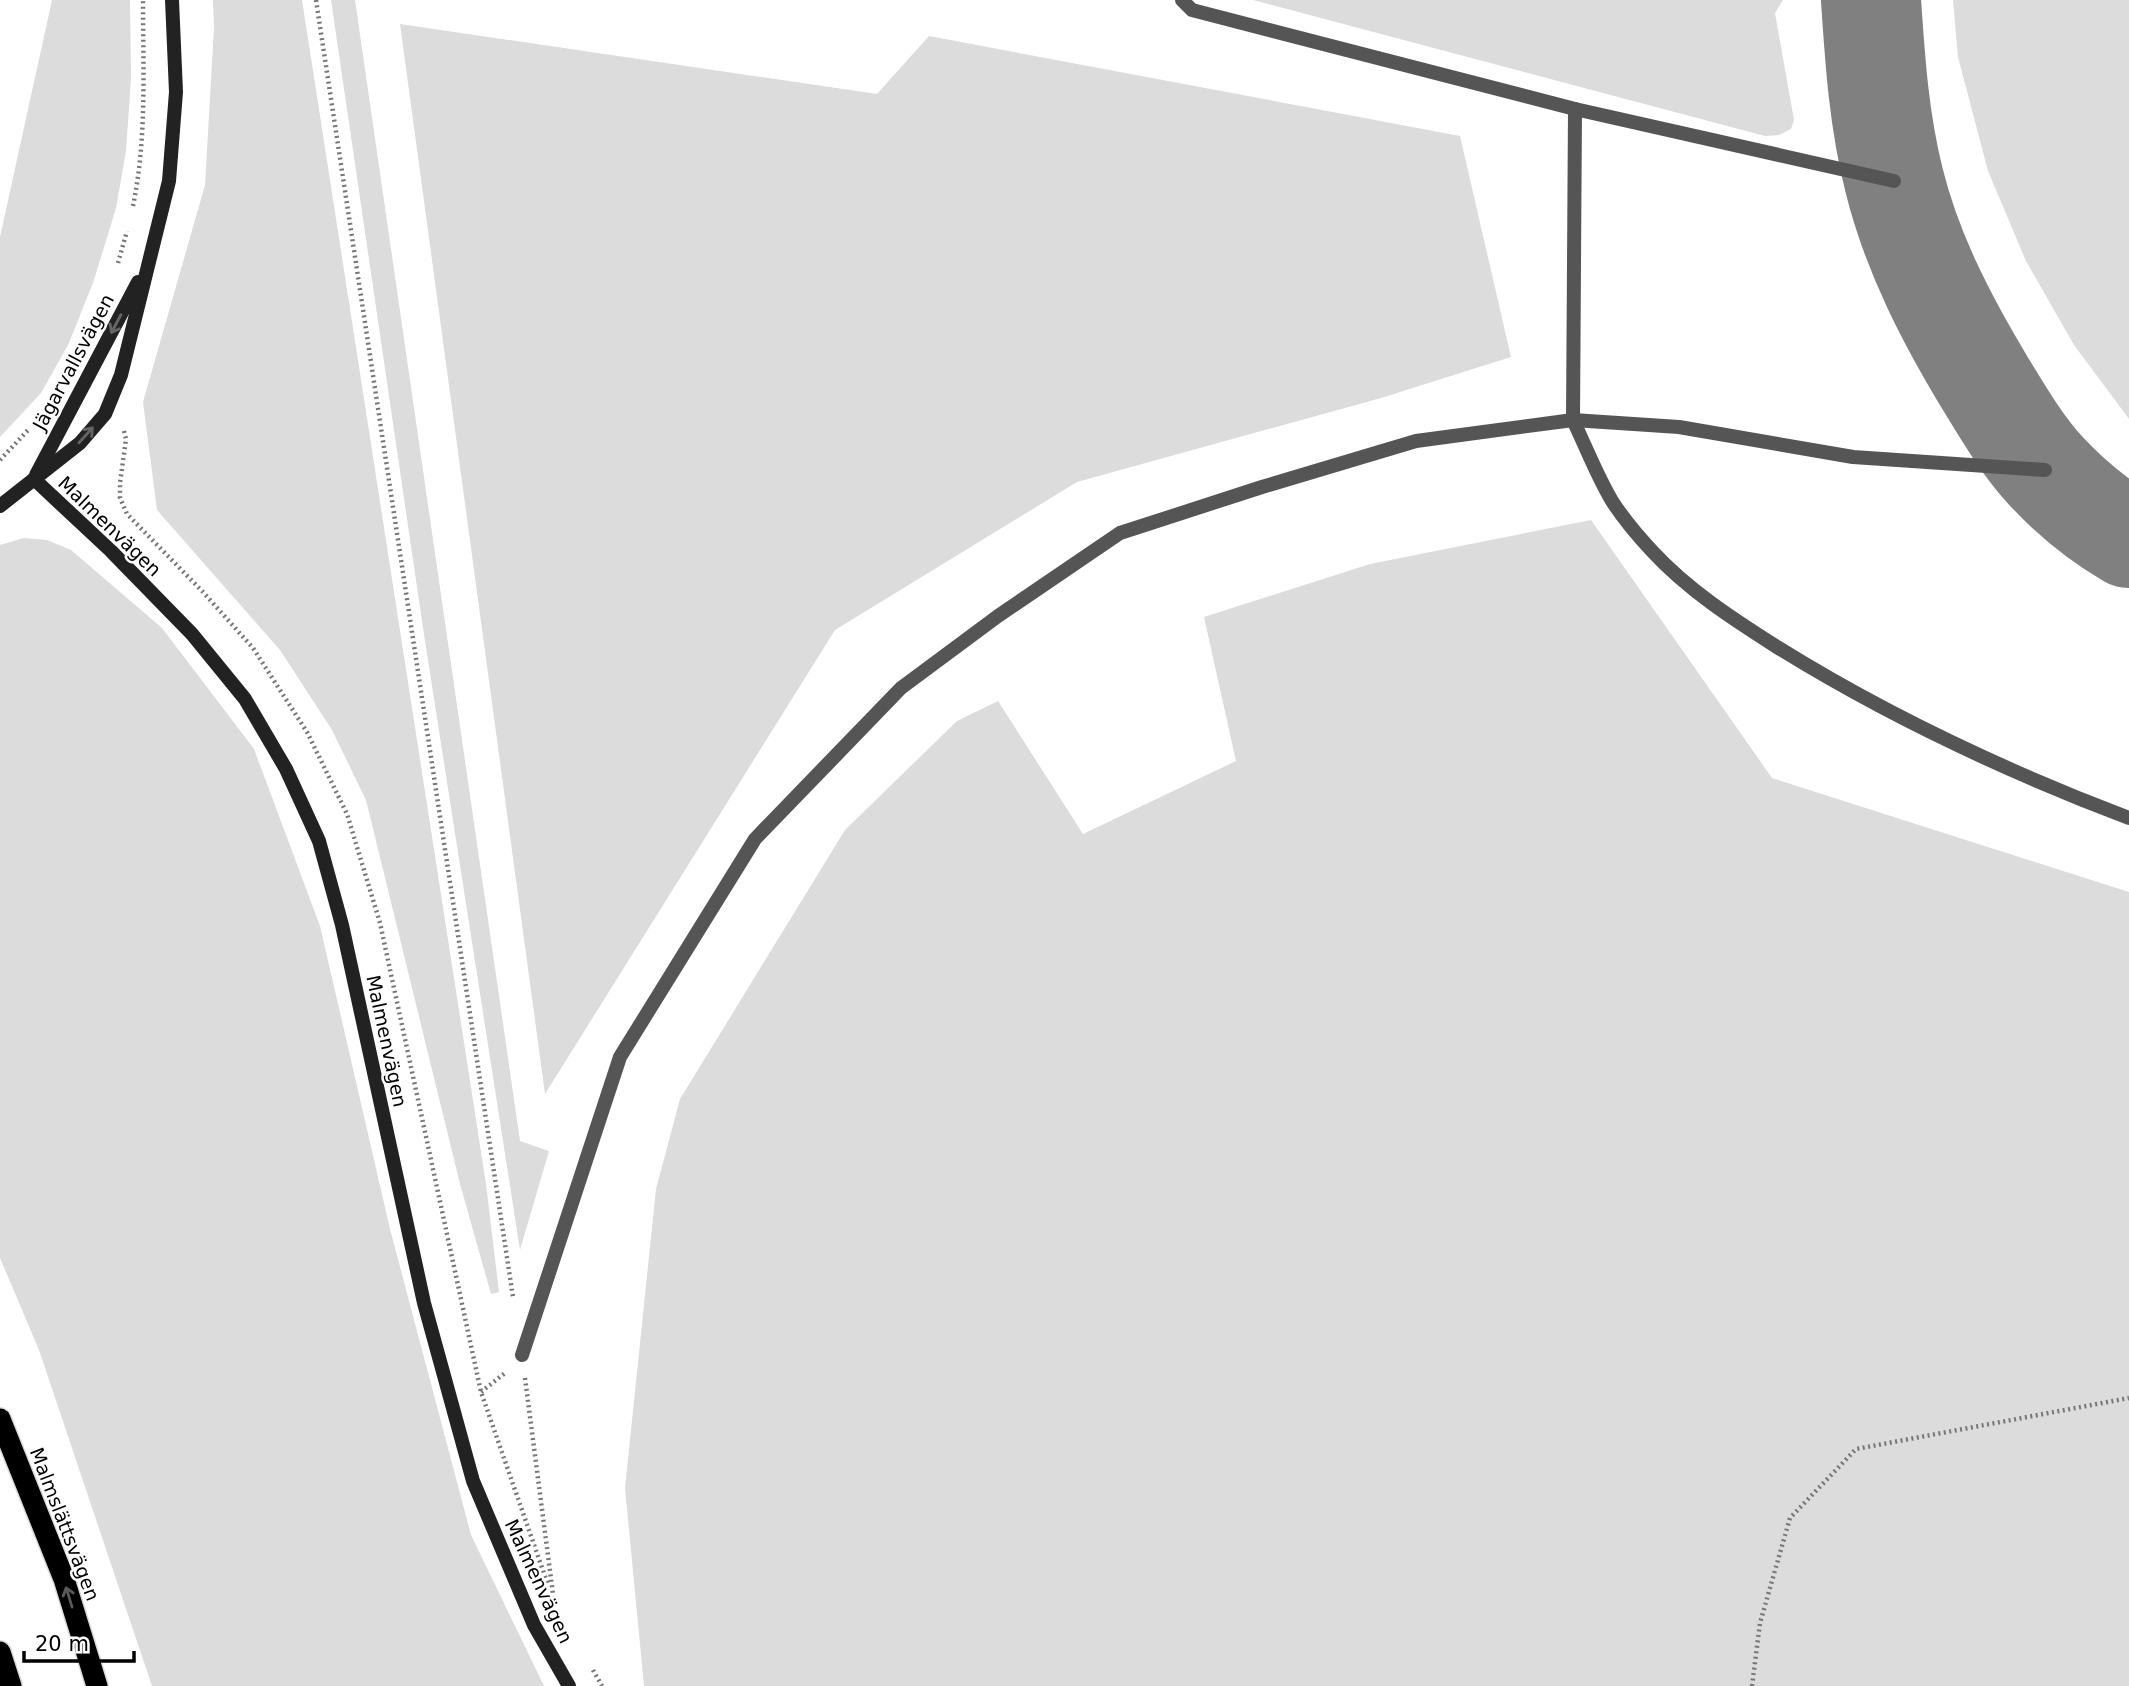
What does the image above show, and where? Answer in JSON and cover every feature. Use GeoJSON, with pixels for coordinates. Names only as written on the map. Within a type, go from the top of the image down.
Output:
{"type":"FeatureCollection","features":[{"type":"Feature","properties":{"kind":"highway","name":"Malmslättsvägen"},"geometry":{"type":"LineString","coordinates":[[0,1419],[64,1579],[97,1686]]}},
{"type":"Feature","properties":{"kind":"highway"},"geometry":{"type":"LineString","coordinates":[[0,1652],[11,1686]]}},
{"type":"Feature","properties":{"kind":"street","name":"Jägarvallsvägen"},"geometry":{"type":"LineString","coordinates":[[0,506],[80,443],[105,414],[121,376],[169,181],[176,92],[172,0]]}},
{"type":"Feature","properties":{"kind":"street"},"geometry":{"type":"LineString","coordinates":[[1182,0],[1192,10],[1575,109],[1894,181]]}},
{"type":"Feature","properties":{"kind":"street"},"geometry":{"type":"LineString","coordinates":[[1575,109],[1573,420],[1612,501],[1652,551],[1697,593],[1739,623],[1838,684],[1933,733],[2072,796],[2129,818]]}},
{"type":"Feature","properties":{"kind":"street","name":"Jägarvallsvägen"},"geometry":{"type":"LineString","coordinates":[[34,479],[147,263]]}},
{"type":"Feature","properties":{"kind":"street"},"geometry":{"type":"LineString","coordinates":[[522,1355],[620,1057],[755,839],[901,688],[998,616],[1120,533],[1416,441],[1573,420],[1679,427],[1853,457],[2045,470]]}},
{"type":"Feature","properties":{"kind":"street","name":"Malmenvägen"},"geometry":{"type":"LineString","coordinates":[[34,479],[111,551],[192,634],[245,699],[286,769],[319,841],[342,925],[424,1303],[473,1481],[534,1625],[569,1686]]}},
{"type":"Feature","properties":{"kind":"path"},"geometry":{"type":"LineString","coordinates":[[131,216],[139,176],[144,119],[143,0]]}},
{"type":"Feature","properties":{"kind":"path"},"geometry":{"type":"LineString","coordinates":[[316,0],[513,1300]]}},
{"type":"Feature","properties":{"kind":"path"},"geometry":{"type":"LineString","coordinates":[[117,266],[127,229]]}},
{"type":"Feature","properties":{"kind":"path"},"geometry":{"type":"LineString","coordinates":[[0,460],[30,427]]}},
{"type":"Feature","properties":{"kind":"path"},"geometry":{"type":"LineString","coordinates":[[522,1355],[554,1602]]}},
{"type":"Feature","properties":{"kind":"path"},"geometry":{"type":"LineString","coordinates":[[1752,1686],[1760,1623],[1790,1518],[1856,1449],[2129,1398]]}},
{"type":"Feature","properties":{"kind":"path"},"geometry":{"type":"LineString","coordinates":[[589,1662],[602,1686]]}},
{"type":"Feature","properties":{"kind":"shaded area"},"geometry":{"type":"Polygon","coordinates":[[[52,0],[130,0],[131,78],[126,151],[116,208],[94,280],[69,343],[41,393],[0,437],[0,237],[52,0]]]}},
{"type":"Feature","properties":{"kind":"shaded area"},"geometry":{"type":"Polygon","coordinates":[[[213,0],[302,0],[486,1184],[499,1292],[491,1294],[460,1184],[366,800],[332,730],[280,650],[157,510],[143,402],[205,185],[214,28],[213,0]]]}},
{"type":"Feature","properties":{"kind":"shaded area"},"geometry":{"type":"Polygon","coordinates":[[[331,0],[355,0],[520,1141],[549,1151],[520,1250],[423,628],[331,0]]]}},
{"type":"Feature","properties":{"kind":"shaded area"},"geometry":{"type":"Polygon","coordinates":[[[1253,0],[1783,0],[1775,13],[1794,120],[1791,129],[1779,135],[1765,136],[1253,0]]]}},
{"type":"Feature","properties":{"kind":"shaded area"},"geometry":{"type":"Polygon","coordinates":[[[1953,0],[2129,0],[2129,419],[2074,345],[2026,261],[1988,171],[1958,57],[1953,0]]]}},
{"type":"Feature","properties":{"kind":"shaded area"},"geometry":{"type":"Polygon","coordinates":[[[400,24],[877,94],[929,36],[1460,136],[1511,357],[1381,398],[1077,482],[835,630],[545,1094],[400,24]]]}},
{"type":"Feature","properties":{"kind":"shaded area"},"geometry":{"type":"Polygon","coordinates":[[[1591,520],[1772,778],[2129,892],[2129,1686],[644,1686],[625,1488],[656,1189],[680,1099],[845,830],[957,721],[998,701],[1083,834],[1236,761],[1204,617],[1370,564],[1591,520]]]}},
{"type":"Feature","properties":{"kind":"shaded area"},"geometry":{"type":"Polygon","coordinates":[[[24,538],[47,540],[71,550],[162,628],[254,749],[320,926],[390,1229],[471,1535],[544,1686],[152,1686],[39,1350],[0,1258],[0,545],[24,538]]]}},
{"type":"Feature","properties":{"kind":"taxiway"},"geometry":{"type":"LineString","coordinates":[[1871,0],[1878,90],[1889,158],[1910,234],[1932,285],[1971,359],[2029,451],[2075,499],[2106,524],[2129,538]]}}]}
